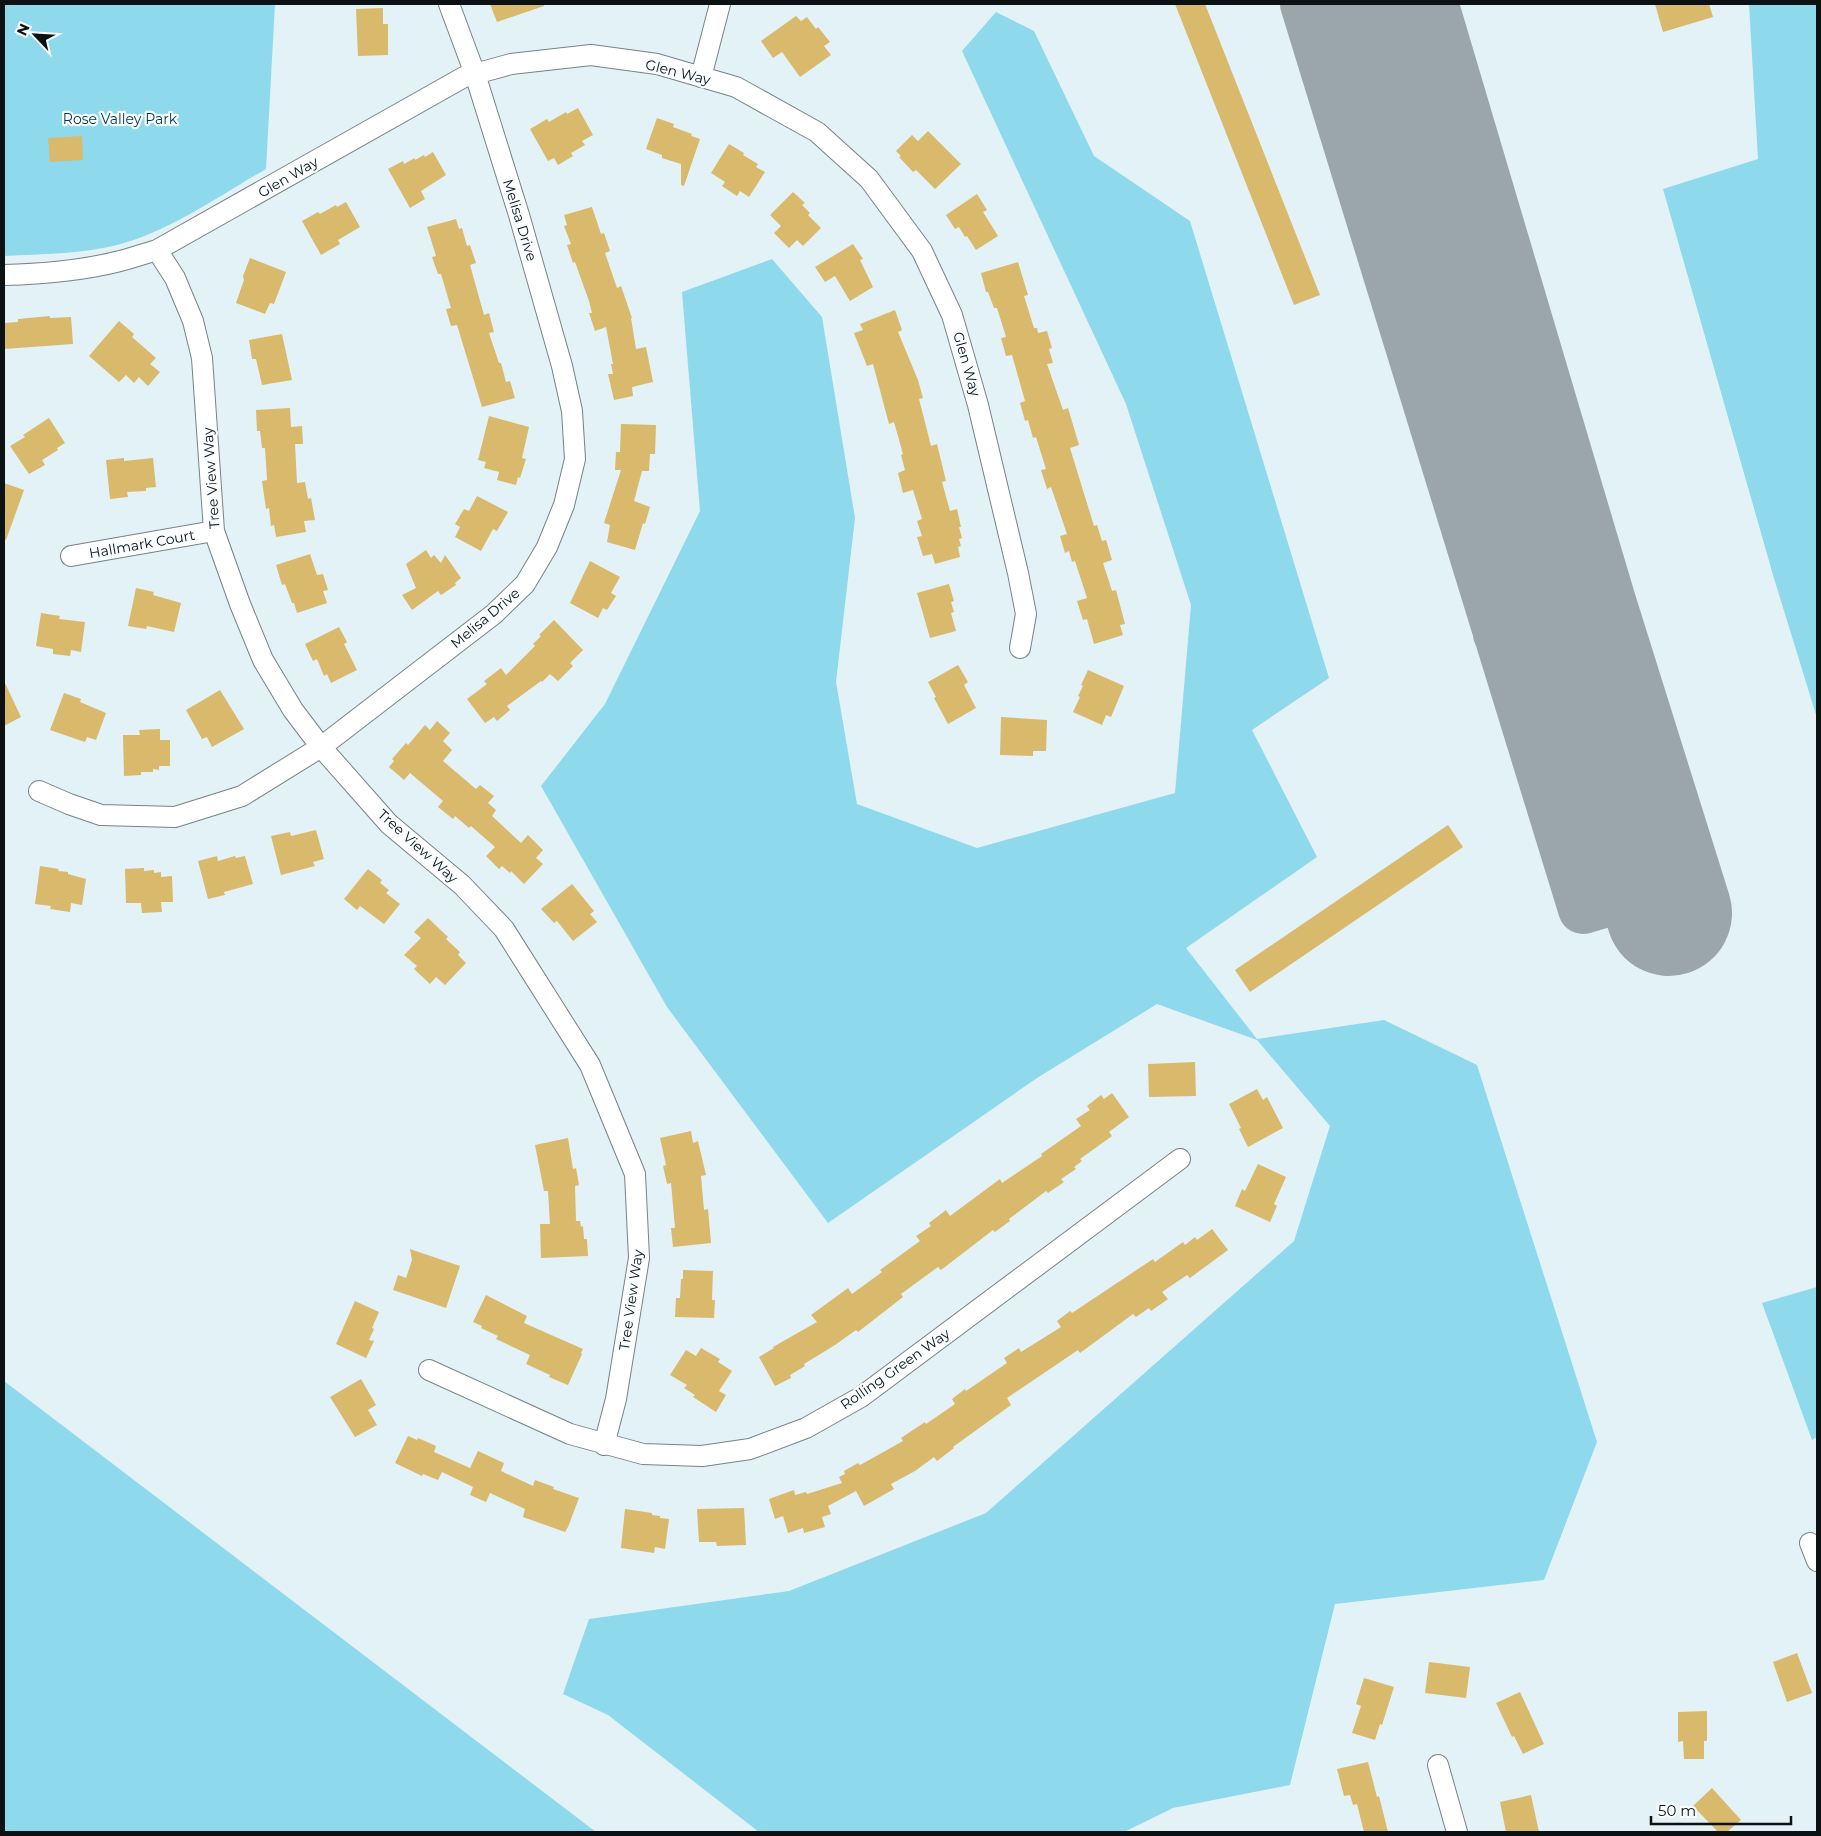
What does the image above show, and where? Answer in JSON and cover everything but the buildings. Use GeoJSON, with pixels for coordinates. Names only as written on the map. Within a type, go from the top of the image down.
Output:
{"type":"FeatureCollection","features":[{"type":"Feature","properties":{"kind":"street","name":"Melisa Drive"},"geometry":{"type":"LineString","coordinates":[[40,791],[101,815],[175,817],[242,796],[321,748],[494,614],[525,584],[547,547],[564,505],[575,459],[572,412],[562,366],[519,215],[475,74],[449,4]]}},
{"type":"Feature","properties":{"kind":"street"},"geometry":{"type":"LineString","coordinates":[[701,77],[720,4]]}},
{"type":"Feature","properties":{"kind":"street","name":"Glen Way"},"geometry":{"type":"LineString","coordinates":[[4,275],[36,274],[77,269],[116,262],[157,250],[464,77],[510,64],[591,55],[657,64],[736,87],[816,132],[869,179],[922,251],[952,315],[978,405],[1026,614],[1020,648]]}},
{"type":"Feature","properties":{"kind":"street","name":"Tree View Way"},"geometry":{"type":"LineString","coordinates":[[157,250],[174,278],[193,321],[202,358],[214,531],[240,604],[263,660],[293,710],[321,748],[389,824],[462,885],[504,929],[590,1064],[635,1174],[639,1258],[616,1399],[604,1445]]}},
{"type":"Feature","properties":{"kind":"street","name":"Hallmark Court"},"geometry":{"type":"LineString","coordinates":[[71,556],[214,531]]}},
{"type":"Feature","properties":{"kind":"street","name":"Rolling Green Way"},"geometry":{"type":"LineString","coordinates":[[429,1370],[570,1434],[604,1445],[643,1454],[702,1456],[750,1449],[806,1428],[861,1397],[1180,1159]]}},
{"type":"Feature","properties":{"kind":"street"},"geometry":{"type":"LineString","coordinates":[[1438,1765],[1457,1832]]}},
{"type":"Feature","properties":{"kind":"green space","name":"Rose Valley Park"},"geometry":{"type":"Polygon","coordinates":[[[4,4],[275,4],[266,169],[174,223],[136,239],[117,245],[89,250],[4,256],[4,4]]]}},
{"type":"Feature","properties":{"kind":"green space"},"geometry":{"type":"Polygon","coordinates":[[[1749,4],[1817,4],[1817,718],[1773,575],[1663,189],[1758,159],[1749,4]]]}},
{"type":"Feature","properties":{"kind":"green space"},"geometry":{"type":"Polygon","coordinates":[[[996,12],[1034,31],[1094,156],[1190,221],[1329,678],[1252,730],[1317,857],[1186,948],[1257,1039],[1384,1020],[1477,1065],[1597,1442],[1544,1580],[1335,1604],[1290,1785],[1173,1808],[1124,1832],[759,1832],[608,1715],[563,1694],[589,1619],[789,1591],[986,1513],[1294,1241],[1330,1126],[1257,1040],[1157,1004],[1037,1078],[828,1223],[667,1007],[541,786],[605,704],[700,511],[682,292],[772,259],[822,317],[855,518],[836,682],[857,804],[977,848],[1175,793],[1191,605],[1126,404],[962,51],[996,12]]]}},
{"type":"Feature","properties":{"kind":"green space"},"geometry":{"type":"Polygon","coordinates":[[[1817,1287],[1817,1437],[1812,1440],[1762,1303],[1817,1287]]]}},
{"type":"Feature","properties":{"kind":"green space"},"geometry":{"type":"Polygon","coordinates":[[[4,1381],[596,1832],[4,1832],[4,1381]]]}},
{"type":"Feature","properties":{"kind":"taxiway"},"geometry":{"type":"LineString","coordinates":[[1305,4],[1583,909],[1660,886]]}},
{"type":"Feature","properties":{"kind":"taxiway"},"geometry":{"type":"LineString","coordinates":[[1498,634],[1574,610]]}},
{"type":"Feature","properties":{"kind":"runway"},"geometry":{"type":"LineString","coordinates":[[1394,4],[1574,610],[1669,913]]}}]}
